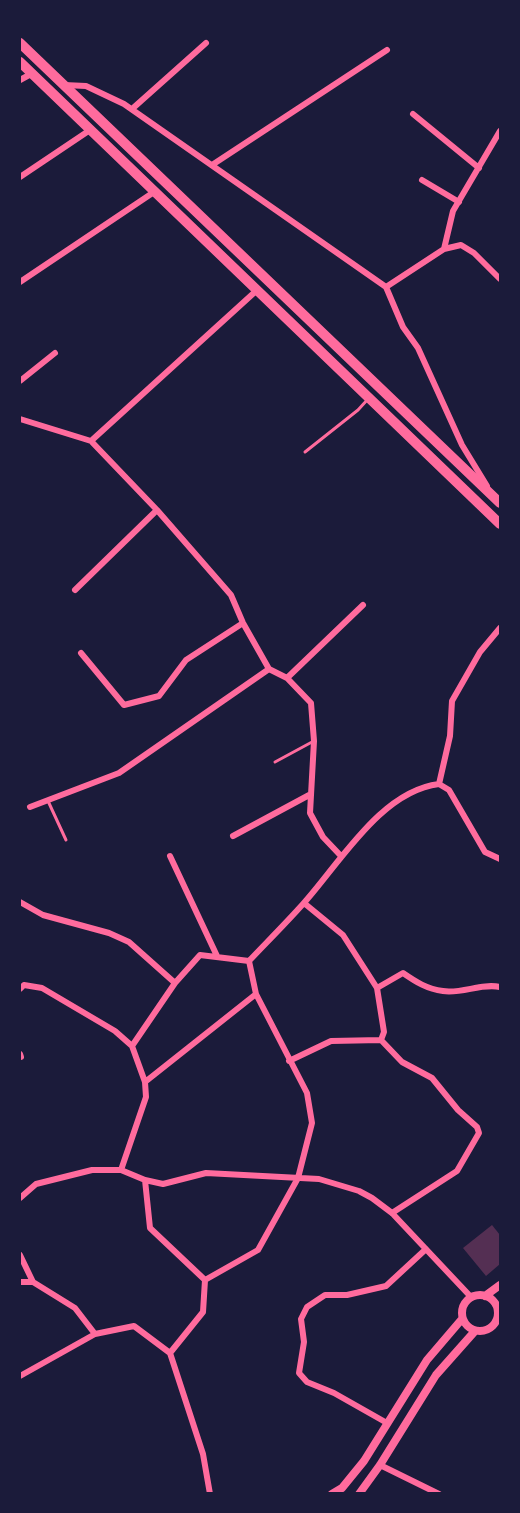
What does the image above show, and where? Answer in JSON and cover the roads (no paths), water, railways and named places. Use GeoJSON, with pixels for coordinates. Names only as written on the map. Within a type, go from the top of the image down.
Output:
{"type":"FeatureCollection","features":[{"type":"Feature","properties":{"kind":"main road"},"geometry":{"type":"LineString","coordinates":[[20,43],[501,503]]}},
{"type":"Feature","properties":{"kind":"main road"},"geometry":{"type":"LineString","coordinates":[[20,62],[501,524]]}},
{"type":"Feature","properties":{"kind":"main road"},"geometry":{"type":"LineString","coordinates":[[256,291],[267,280]]}},
{"type":"Feature","properties":{"kind":"street"},"geometry":{"type":"LineString","coordinates":[[132,109],[206,43]]}},
{"type":"Feature","properties":{"kind":"street"},"geometry":{"type":"LineString","coordinates":[[212,165],[387,50]]}},
{"type":"Feature","properties":{"kind":"street"},"geometry":{"type":"LineString","coordinates":[[20,81],[31,74]]}},
{"type":"Feature","properties":{"kind":"street"},"geometry":{"type":"LineString","coordinates":[[64,85],[86,86],[132,109],[386,287],[403,327],[418,348],[462,444],[480,472],[489,492]]}},
{"type":"Feature","properties":{"kind":"street"},"geometry":{"type":"LineString","coordinates":[[413,114],[479,168]]}},
{"type":"Feature","properties":{"kind":"street"},"geometry":{"type":"LineString","coordinates":[[20,177],[90,130]]}},
{"type":"Feature","properties":{"kind":"street"},"geometry":{"type":"LineString","coordinates":[[444,249],[453,211],[501,132]]}},
{"type":"Feature","properties":{"kind":"street"},"geometry":{"type":"LineString","coordinates":[[423,180],[459,201]]}},
{"type":"Feature","properties":{"kind":"street"},"geometry":{"type":"LineString","coordinates":[[20,282],[154,192]]}},
{"type":"Feature","properties":{"kind":"street"},"geometry":{"type":"LineString","coordinates":[[386,287],[444,249],[460,245],[474,253],[501,279]]}},
{"type":"Feature","properties":{"kind":"street"},"geometry":{"type":"LineString","coordinates":[[91,441],[256,291]]}},
{"type":"Feature","properties":{"kind":"street"},"geometry":{"type":"LineString","coordinates":[[20,381],[55,353]]}},
{"type":"Feature","properties":{"kind":"street"},"geometry":{"type":"LineString","coordinates":[[20,419],[91,441],[231,595],[243,623],[269,669],[287,678],[310,703],[314,741],[310,813],[323,837],[341,856]]}},
{"type":"Feature","properties":{"kind":"street"},"geometry":{"type":"LineString","coordinates":[[75,590],[156,510]]}},
{"type":"Feature","properties":{"kind":"street"},"geometry":{"type":"LineString","coordinates":[[287,678],[363,605]]}},
{"type":"Feature","properties":{"kind":"street"},"geometry":{"type":"LineString","coordinates":[[81,652],[124,705],[159,696],[186,660],[243,623]]}},
{"type":"Feature","properties":{"kind":"street"},"geometry":{"type":"LineString","coordinates":[[439,784],[450,736],[452,701],[480,652],[501,628]]}},
{"type":"Feature","properties":{"kind":"street"},"geometry":{"type":"LineString","coordinates":[[30,807],[119,773],[269,669]]}},
{"type":"Feature","properties":{"kind":"street"},"geometry":{"type":"LineString","coordinates":[[249,961],[304,903],[341,856],[388,806],[428,785],[439,784],[449,790],[485,852],[501,859]]}},
{"type":"Feature","properties":{"kind":"street"},"geometry":{"type":"LineString","coordinates":[[233,836],[311,794]]}},
{"type":"Feature","properties":{"kind":"street"},"geometry":{"type":"LineString","coordinates":[[170,856],[217,956]]}},
{"type":"Feature","properties":{"kind":"street"},"geometry":{"type":"LineString","coordinates":[[20,902],[43,915],[110,933],[129,942],[175,983]]}},
{"type":"Feature","properties":{"kind":"street"},"geometry":{"type":"LineString","coordinates":[[304,903],[343,935],[377,988],[384,1032],[381,1040]]}},
{"type":"Feature","properties":{"kind":"street"},"geometry":{"type":"LineString","coordinates":[[132,1046],[175,983],[200,955],[249,961]]}},
{"type":"Feature","properties":{"kind":"street"},"geometry":{"type":"LineString","coordinates":[[205,1280],[258,1250],[298,1178],[312,1122],[307,1093],[256,994],[249,961]]}},
{"type":"Feature","properties":{"kind":"street"},"geometry":{"type":"LineString","coordinates":[[377,988],[403,973],[423,987],[445,992],[491,985],[501,987]]}},
{"type":"Feature","properties":{"kind":"street"},"geometry":{"type":"LineString","coordinates":[[20,989],[24,985],[42,988],[115,1031],[132,1046],[145,1082],[146,1097],[121,1170]]}},
{"type":"Feature","properties":{"kind":"street"},"geometry":{"type":"LineString","coordinates":[[145,1082],[256,994]]}},
{"type":"Feature","properties":{"kind":"street"},"geometry":{"type":"LineString","coordinates":[[289,1061],[331,1041],[381,1040],[402,1062],[432,1078],[458,1110],[477,1127],[478,1133],[457,1171],[392,1213]]}},
{"type":"Feature","properties":{"kind":"street"},"geometry":{"type":"LineString","coordinates":[[20,1198],[36,1184],[92,1170],[121,1170],[145,1180],[163,1184],[206,1173],[319,1179],[359,1191],[392,1213],[471,1297]]}},
{"type":"Feature","properties":{"kind":"street"},"geometry":{"type":"LineString","coordinates":[[145,1180],[150,1228],[205,1280]]}},
{"type":"Feature","properties":{"kind":"street"},"geometry":{"type":"LineString","coordinates":[[387,1423],[334,1393],[308,1382],[299,1373],[304,1342],[301,1319],[307,1307],[325,1295],[347,1295],[386,1286],[426,1249]]}},
{"type":"Feature","properties":{"kind":"street"},"geometry":{"type":"LineString","coordinates":[[20,1255],[33,1281],[75,1308],[95,1334]]}},
{"type":"Feature","properties":{"kind":"street"},"geometry":{"type":"LineString","coordinates":[[170,1353],[203,1312],[205,1280]]}},
{"type":"Feature","properties":{"kind":"street"},"geometry":{"type":"LineString","coordinates":[[20,1282],[33,1281]]}},
{"type":"Feature","properties":{"kind":"street"},"geometry":{"type":"LineString","coordinates":[[485,1296],[498,1304],[495,1323],[487,1330],[475,1331],[462,1319],[463,1306],[471,1297],[485,1296],[501,1285]]}},
{"type":"Feature","properties":{"kind":"street"},"geometry":{"type":"LineString","coordinates":[[332,1494],[342,1488],[364,1461],[427,1360],[462,1319]]}},
{"type":"Feature","properties":{"kind":"street"},"geometry":{"type":"LineString","coordinates":[[20,1376],[95,1334],[134,1326],[170,1353],[203,1454],[210,1494]]}},
{"type":"Feature","properties":{"kind":"street"},"geometry":{"type":"LineString","coordinates":[[359,1494],[380,1465],[436,1375],[475,1331]]}},
{"type":"Feature","properties":{"kind":"street"},"geometry":{"type":"LineString","coordinates":[[380,1465],[439,1494]]}},
{"type":"Feature","properties":{"kind":"lane"},"geometry":{"type":"LineString","coordinates":[[305,452],[358,410],[369,398]]}},
{"type":"Feature","properties":{"kind":"lane"},"geometry":{"type":"LineString","coordinates":[[275,762],[314,741]]}},
{"type":"Feature","properties":{"kind":"lane"},"geometry":{"type":"LineString","coordinates":[[48,801],[66,840]]}}]}
